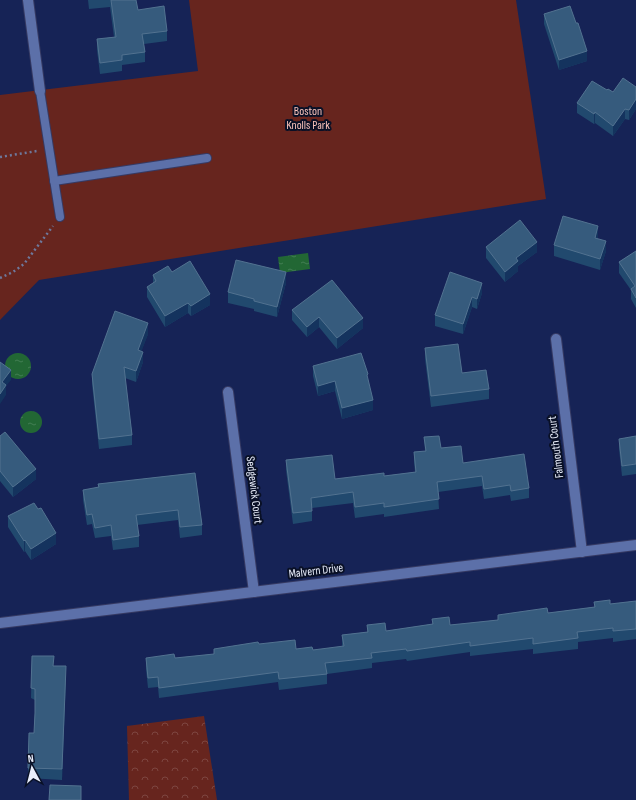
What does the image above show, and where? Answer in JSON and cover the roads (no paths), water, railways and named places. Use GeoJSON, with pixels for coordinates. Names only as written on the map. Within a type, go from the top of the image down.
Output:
{"type":"FeatureCollection","features":[{"type":"Feature","properties":{"kind":"street"},"geometry":{"type":"LineString","coordinates":[[28,0],[40,91]]}},
{"type":"Feature","properties":{"kind":"street","name":"Falmouth Court"},"geometry":{"type":"LineString","coordinates":[[556,339],[582,552]]}},
{"type":"Feature","properties":{"kind":"street","name":"Sedgewick Court"},"geometry":{"type":"LineString","coordinates":[[228,392],[254,592]]}},
{"type":"Feature","properties":{"kind":"street","name":"Malvern Drive"},"geometry":{"type":"LineString","coordinates":[[0,623],[636,545]]}},
{"type":"Feature","properties":{"kind":"lane"},"geometry":{"type":"LineString","coordinates":[[40,91],[60,217]]}},
{"type":"Feature","properties":{"kind":"lane"},"geometry":{"type":"LineString","coordinates":[[54,181],[207,158]]}},
{"type":"Feature","properties":{"kind":"water"},"geometry":{"type":"Polygon","coordinates":[[[308,253],[310,269],[280,273],[278,257],[308,253]]]}},
{"type":"Feature","properties":{"kind":"water"},"geometry":{"type":"Polygon","coordinates":[[[18,353],[27,357],[31,366],[27,375],[18,379],[9,375],[5,366],[9,357],[18,353]]]}},
{"type":"Feature","properties":{"kind":"water"},"geometry":{"type":"Polygon","coordinates":[[[31,411],[39,414],[42,422],[39,430],[31,433],[23,430],[20,422],[23,414],[31,411]]]}},
{"type":"Feature","properties":{"kind":"park label","name":"Boston Knolls Park"},"geometry":{"type":"Point","coordinates":[308,118]}}]}
